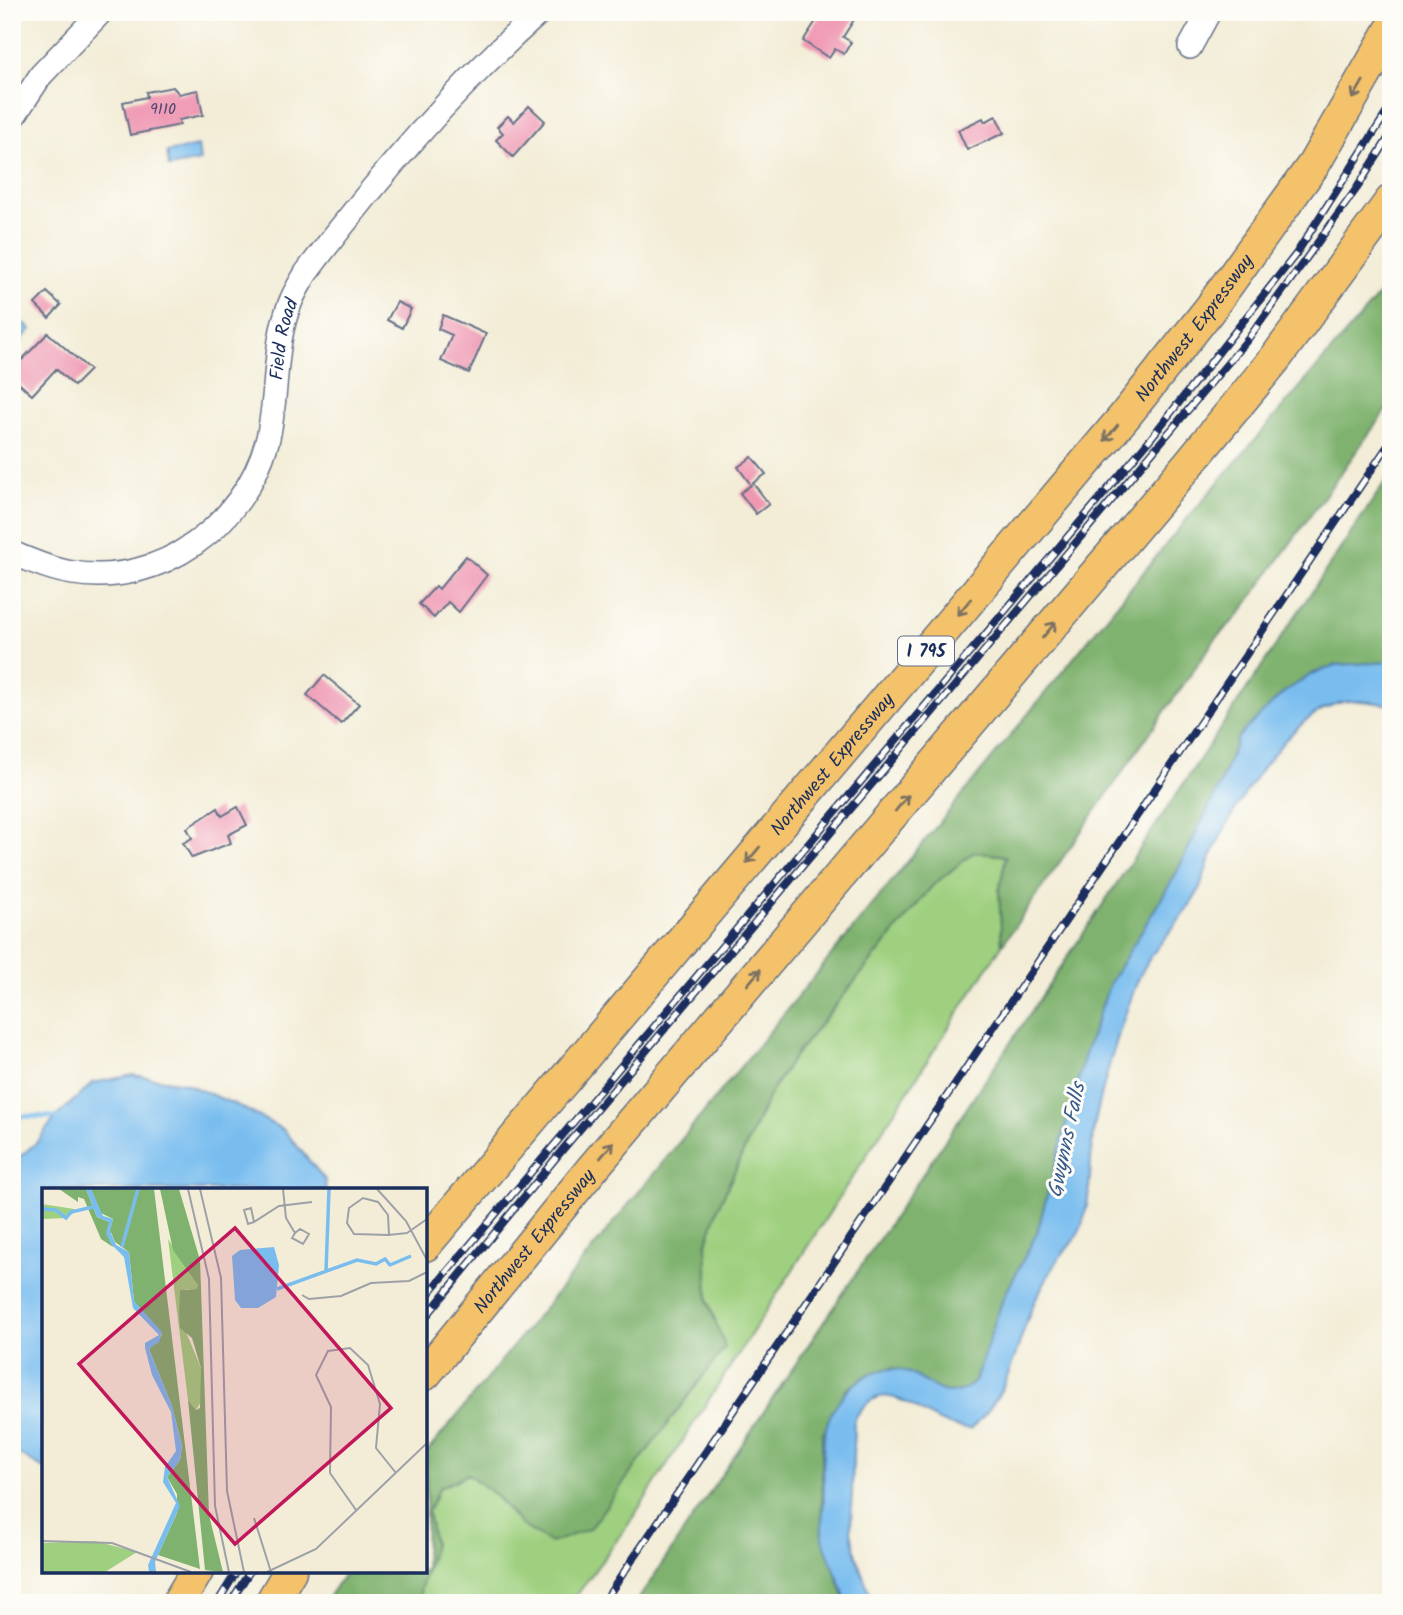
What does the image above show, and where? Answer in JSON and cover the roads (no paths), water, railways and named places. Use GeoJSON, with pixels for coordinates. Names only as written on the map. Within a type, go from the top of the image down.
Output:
{"type":"FeatureCollection","features":[{"type":"Feature","properties":{"kind":"highway","name":"Northwest Expressway"},"geometry":{"type":"LineString","coordinates":[[427,1243],[1175,353],[1268,232],[1314,164],[1391,30]]}},
{"type":"Feature","properties":{"kind":"highway","name":"Northwest Expressway"},"geometry":{"type":"LineString","coordinates":[[427,1372],[591,1170],[1187,466],[1275,359],[1391,201]]}},
{"type":"Feature","properties":{"kind":"highway"},"geometry":{"type":"LineString","coordinates":[[178,1603],[196,1573]]}},
{"type":"Feature","properties":{"kind":"highway"},"geometry":{"type":"LineString","coordinates":[[271,1603],[289,1573]]}},
{"type":"Feature","properties":{"kind":"street"},"geometry":{"type":"LineString","coordinates":[[12,119],[41,75],[101,12]]}},
{"type":"Feature","properties":{"kind":"street","name":"Field Road"},"geometry":{"type":"LineString","coordinates":[[12,553],[73,573],[130,571],[175,556],[216,527],[250,486],[266,445],[274,415],[282,333],[290,301],[306,273],[446,104],[481,65],[540,12]]}},
{"type":"Feature","properties":{"kind":"street"},"geometry":{"type":"LineString","coordinates":[[1190,47],[1209,12]]}},
{"type":"Feature","properties":{"kind":"water"},"geometry":{"type":"Polygon","coordinates":[[[198,146],[200,161],[169,167],[167,152],[198,146]]]}},
{"type":"Feature","properties":{"kind":"water"},"geometry":{"type":"Polygon","coordinates":[[[26,324],[31,329],[22,339],[17,353],[12,355],[12,329],[26,324]]]}},
{"type":"Feature","properties":{"kind":"water","name":"Gwynns Falls"},"geometry":{"type":"Polygon","coordinates":[[[1391,662],[1391,705],[1343,702],[1322,710],[1282,743],[1247,791],[1219,839],[1197,894],[1142,971],[1118,1036],[1095,1122],[1084,1219],[1077,1235],[1060,1257],[1037,1297],[1010,1370],[994,1402],[970,1429],[952,1426],[893,1397],[880,1397],[867,1404],[854,1420],[851,1531],[856,1556],[873,1603],[846,1603],[822,1532],[823,1446],[829,1418],[836,1405],[860,1380],[883,1370],[896,1369],[909,1373],[941,1391],[957,1392],[975,1382],[1003,1299],[1037,1233],[1085,1054],[1110,983],[1175,876],[1220,784],[1238,737],[1283,693],[1312,674],[1336,665],[1391,662]]]}},
{"type":"Feature","properties":{"kind":"water"},"geometry":{"type":"Polygon","coordinates":[[[133,1075],[184,1083],[239,1106],[284,1130],[325,1180],[326,1188],[42,1188],[42,1468],[12,1450],[12,1163],[36,1143],[56,1117],[93,1083],[133,1075]]]}},
{"type":"Feature","properties":{"kind":"waterway"},"geometry":{"type":"LineString","coordinates":[[12,1116],[56,1117]]}},
{"type":"Feature","properties":{"kind":"railway"},"geometry":{"type":"LineString","coordinates":[[427,1296],[1151,438],[1296,254],[1391,106]]}},
{"type":"Feature","properties":{"kind":"railway"},"geometry":{"type":"LineString","coordinates":[[427,1316],[564,1148],[1248,339],[1357,188],[1391,134]]}},
{"type":"Feature","properties":{"kind":"railway"},"geometry":{"type":"LineString","coordinates":[[603,1603],[1391,441]]}},
{"type":"Feature","properties":{"kind":"railway"},"geometry":{"type":"LineString","coordinates":[[217,1603],[236,1573]]}},
{"type":"Feature","properties":{"kind":"railway"},"geometry":{"type":"LineString","coordinates":[[230,1603],[249,1573]]}}]}
